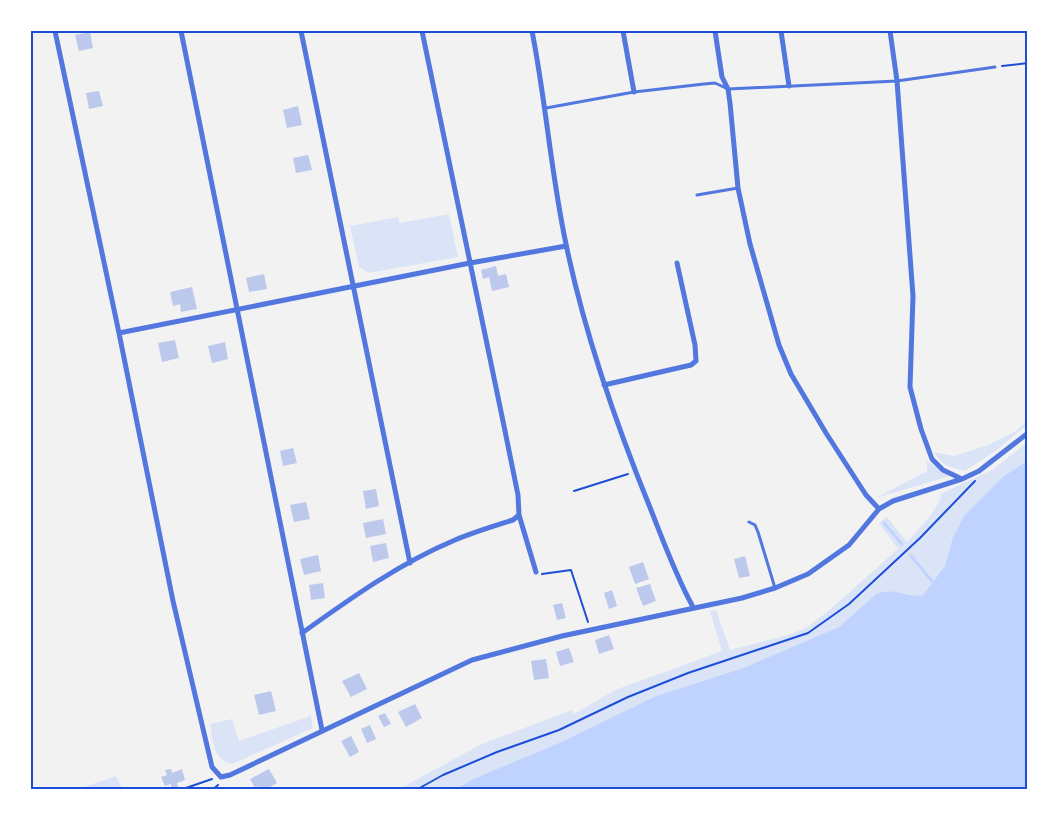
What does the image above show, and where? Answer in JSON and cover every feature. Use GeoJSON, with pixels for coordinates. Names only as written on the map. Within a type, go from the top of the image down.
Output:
{"type":"FeatureCollection","features":[{"type":"Feature","properties":{"kind":"street"},"geometry":{"type":"LineString","coordinates":[[55,31],[173,601],[212,767],[218,775],[230,775],[322,730],[364,713],[472,660],[591,630],[742,598],[775,588],[808,574],[849,545],[879,509],[893,501],[979,472],[1028,433]]}},
{"type":"Feature","properties":{"kind":"street"},"geometry":{"type":"LineString","coordinates":[[180,31],[235,310],[322,730]]}},
{"type":"Feature","properties":{"kind":"street"},"geometry":{"type":"LineString","coordinates":[[301,31],[410,563]]}},
{"type":"Feature","properties":{"kind":"street"},"geometry":{"type":"LineString","coordinates":[[422,31],[518,495],[519,515],[536,572]]}},
{"type":"Feature","properties":{"kind":"street"},"geometry":{"type":"LineString","coordinates":[[532,31],[546,108],[554,179],[566,246],[604,385],[635,472],[674,568],[693,607]]}},
{"type":"Feature","properties":{"kind":"street"},"geometry":{"type":"LineString","coordinates":[[623,31],[634,92]]}},
{"type":"Feature","properties":{"kind":"street"},"geometry":{"type":"LineString","coordinates":[[714,31],[722,77],[728,89],[738,188],[760,282],[785,360],[830,440],[866,495],[879,509]]}},
{"type":"Feature","properties":{"kind":"street"},"geometry":{"type":"LineString","coordinates":[[781,31],[789,86]]}},
{"type":"Feature","properties":{"kind":"street"},"geometry":{"type":"LineString","coordinates":[[890,31],[897,81],[913,296],[910,387],[921,429],[932,459],[943,470],[962,479]]}},
{"type":"Feature","properties":{"kind":"street"},"geometry":{"type":"LineString","coordinates":[[119,333],[470,263],[566,246]]}},
{"type":"Feature","properties":{"kind":"street"},"geometry":{"type":"LineString","coordinates":[[604,385],[691,365],[696,360],[695,345],[677,263]]}},
{"type":"Feature","properties":{"kind":"street"},"geometry":{"type":"LineString","coordinates":[[302,633],[359,592],[410,563],[456,539],[513,520],[519,515]]}},
{"type":"Feature","properties":{"kind":"lane"},"geometry":{"type":"LineString","coordinates":[[546,108],[634,92],[704,84],[715,83],[728,89],[897,81],[994,67]]}},
{"type":"Feature","properties":{"kind":"lane"},"geometry":{"type":"LineString","coordinates":[[697,195],[738,188]]}},
{"type":"Feature","properties":{"kind":"lane"},"geometry":{"type":"LineString","coordinates":[[749,522],[754,525],[758,532],[775,588]]}},
{"type":"Feature","properties":{"kind":"path"},"geometry":{"type":"LineString","coordinates":[[994,67],[1028,63]]}},
{"type":"Feature","properties":{"kind":"path"},"geometry":{"type":"LineString","coordinates":[[574,491],[635,472]]}},
{"type":"Feature","properties":{"kind":"path"},"geometry":{"type":"LineString","coordinates":[[416,790],[443,775],[497,752],[559,730],[628,697],[688,673],[808,634],[849,604],[920,538],[976,480]]}},
{"type":"Feature","properties":{"kind":"path"},"geometry":{"type":"LineString","coordinates":[[536,572],[542,574],[571,570],[591,630]]}},
{"type":"Feature","properties":{"kind":"path"},"geometry":{"type":"LineString","coordinates":[[186,788],[208,782],[218,775]]}},
{"type":"Feature","properties":{"kind":"shaded area"},"geometry":{"type":"Polygon","coordinates":[[[449,214],[458,257],[369,273],[359,267],[350,226],[398,217],[400,223],[449,214]]]}},
{"type":"Feature","properties":{"kind":"shaded area"},"geometry":{"type":"Polygon","coordinates":[[[1028,415],[1028,424],[998,449],[965,471],[947,465],[934,452],[954,456],[988,445],[1013,433],[1023,425],[1028,415]]]}},
{"type":"Feature","properties":{"kind":"shaded area"},"geometry":{"type":"Polygon","coordinates":[[[1028,442],[1028,460],[1004,476],[952,540],[945,566],[924,595],[888,591],[876,594],[839,627],[743,668],[656,696],[559,743],[473,779],[454,790],[397,790],[482,744],[572,710],[574,714],[615,690],[722,651],[710,611],[716,610],[730,650],[788,635],[806,628],[827,612],[898,549],[879,523],[887,517],[907,542],[929,518],[941,498],[940,494],[992,470],[1028,442]]]}},
{"type":"Feature","properties":{"kind":"shaded area"},"geometry":{"type":"Polygon","coordinates":[[[927,461],[950,476],[876,498],[927,471],[927,461]]]}},
{"type":"Feature","properties":{"kind":"shaded area"},"geometry":{"type":"Polygon","coordinates":[[[310,713],[313,728],[232,764],[226,762],[217,754],[210,724],[232,719],[239,741],[308,717],[310,713]]]}},
{"type":"Feature","properties":{"kind":"shaded area"},"geometry":{"type":"Polygon","coordinates":[[[116,776],[123,790],[75,790],[116,776]]]}},
{"type":"Feature","properties":{"kind":"water"},"geometry":{"type":"Polygon","coordinates":[[[1028,460],[1028,790],[454,790],[473,779],[559,743],[656,696],[743,668],[839,627],[876,594],[888,591],[923,595],[945,566],[952,540],[964,516],[1004,476],[1028,460]]]}},
{"type":"Feature","properties":{"kind":"building"},"geometry":{"type":"Polygon","coordinates":[[[90,32],[93,48],[79,51],[75,35],[90,32]]]}},
{"type":"Feature","properties":{"kind":"building"},"geometry":{"type":"Polygon","coordinates":[[[99,91],[103,106],[89,109],[86,93],[99,91]]]}},
{"type":"Feature","properties":{"kind":"building"},"geometry":{"type":"Polygon","coordinates":[[[298,106],[302,125],[287,128],[283,110],[298,106]]]}},
{"type":"Feature","properties":{"kind":"building"},"geometry":{"type":"Polygon","coordinates":[[[308,155],[312,170],[296,173],[293,158],[308,155]]]}},
{"type":"Feature","properties":{"kind":"building"},"geometry":{"type":"Polygon","coordinates":[[[496,266],[498,276],[506,274],[509,287],[492,291],[489,277],[483,279],[481,270],[496,266]]]}},
{"type":"Feature","properties":{"kind":"building"},"geometry":{"type":"Polygon","coordinates":[[[264,274],[267,289],[249,292],[246,278],[264,274]]]}},
{"type":"Feature","properties":{"kind":"building"},"geometry":{"type":"Polygon","coordinates":[[[192,287],[197,309],[181,312],[180,304],[173,306],[170,292],[192,287]]]}},
{"type":"Feature","properties":{"kind":"building"},"geometry":{"type":"Polygon","coordinates":[[[175,340],[179,358],[162,362],[158,343],[175,340]]]}},
{"type":"Feature","properties":{"kind":"building"},"geometry":{"type":"Polygon","coordinates":[[[225,342],[228,359],[212,363],[208,346],[225,342]]]}},
{"type":"Feature","properties":{"kind":"building"},"geometry":{"type":"Polygon","coordinates":[[[293,448],[297,463],[283,466],[280,451],[293,448]]]}},
{"type":"Feature","properties":{"kind":"building"},"geometry":{"type":"Polygon","coordinates":[[[376,489],[379,506],[366,509],[363,491],[376,489]]]}},
{"type":"Feature","properties":{"kind":"building"},"geometry":{"type":"Polygon","coordinates":[[[306,502],[310,519],[294,522],[290,505],[306,502]]]}},
{"type":"Feature","properties":{"kind":"building"},"geometry":{"type":"Polygon","coordinates":[[[383,519],[386,534],[366,538],[363,523],[383,519]]]}},
{"type":"Feature","properties":{"kind":"building"},"geometry":{"type":"Polygon","coordinates":[[[386,543],[389,558],[373,562],[370,546],[386,543]]]}},
{"type":"Feature","properties":{"kind":"building"},"geometry":{"type":"Polygon","coordinates":[[[318,555],[321,571],[304,575],[300,559],[318,555]]]}},
{"type":"Feature","properties":{"kind":"building"},"geometry":{"type":"Polygon","coordinates":[[[745,556],[750,576],[739,578],[734,559],[745,556]]]}},
{"type":"Feature","properties":{"kind":"building"},"geometry":{"type":"Polygon","coordinates":[[[643,562],[649,579],[635,584],[629,567],[643,562]]]}},
{"type":"Feature","properties":{"kind":"building"},"geometry":{"type":"Polygon","coordinates":[[[323,583],[325,598],[311,600],[309,585],[323,583]]]}},
{"type":"Feature","properties":{"kind":"building"},"geometry":{"type":"Polygon","coordinates":[[[650,584],[656,601],[643,606],[636,588],[650,584]]]}},
{"type":"Feature","properties":{"kind":"building"},"geometry":{"type":"Polygon","coordinates":[[[612,590],[617,606],[609,609],[604,593],[612,590]]]}},
{"type":"Feature","properties":{"kind":"building"},"geometry":{"type":"Polygon","coordinates":[[[562,603],[566,618],[557,620],[553,605],[562,603]]]}},
{"type":"Feature","properties":{"kind":"building"},"geometry":{"type":"Polygon","coordinates":[[[609,635],[614,649],[599,654],[595,640],[609,635]]]}},
{"type":"Feature","properties":{"kind":"building"},"geometry":{"type":"Polygon","coordinates":[[[569,648],[574,662],[560,666],[556,652],[569,648]]]}},
{"type":"Feature","properties":{"kind":"building"},"geometry":{"type":"Polygon","coordinates":[[[546,659],[549,678],[534,680],[531,661],[546,659]]]}},
{"type":"Feature","properties":{"kind":"building"},"geometry":{"type":"Polygon","coordinates":[[[359,673],[367,689],[351,697],[342,681],[359,673]]]}},
{"type":"Feature","properties":{"kind":"building"},"geometry":{"type":"Polygon","coordinates":[[[271,691],[276,711],[259,715],[254,695],[271,691]]]}},
{"type":"Feature","properties":{"kind":"building"},"geometry":{"type":"Polygon","coordinates":[[[415,704],[422,718],[406,727],[398,712],[415,704]]]}},
{"type":"Feature","properties":{"kind":"building"},"geometry":{"type":"Polygon","coordinates":[[[385,713],[391,724],[384,727],[378,716],[385,713]]]}},
{"type":"Feature","properties":{"kind":"building"},"geometry":{"type":"Polygon","coordinates":[[[370,725],[376,739],[367,743],[361,729],[370,725]]]}},
{"type":"Feature","properties":{"kind":"building"},"geometry":{"type":"Polygon","coordinates":[[[351,736],[359,752],[350,757],[341,741],[351,736]]]}},
{"type":"Feature","properties":{"kind":"building"},"geometry":{"type":"Polygon","coordinates":[[[171,769],[172,773],[182,769],[185,780],[177,783],[178,787],[172,789],[171,784],[165,786],[161,777],[167,775],[165,770],[171,769]]]}},
{"type":"Feature","properties":{"kind":"building"},"geometry":{"type":"Polygon","coordinates":[[[269,769],[277,783],[265,790],[262,790],[259,786],[255,788],[250,779],[269,769]]]}},
{"type":"Feature","properties":{"kind":"waterway"},"geometry":{"type":"LineString","coordinates":[[884,523],[902,544]]}},
{"type":"Feature","properties":{"kind":"waterway"},"geometry":{"type":"LineString","coordinates":[[911,556],[936,586]]}}]}
